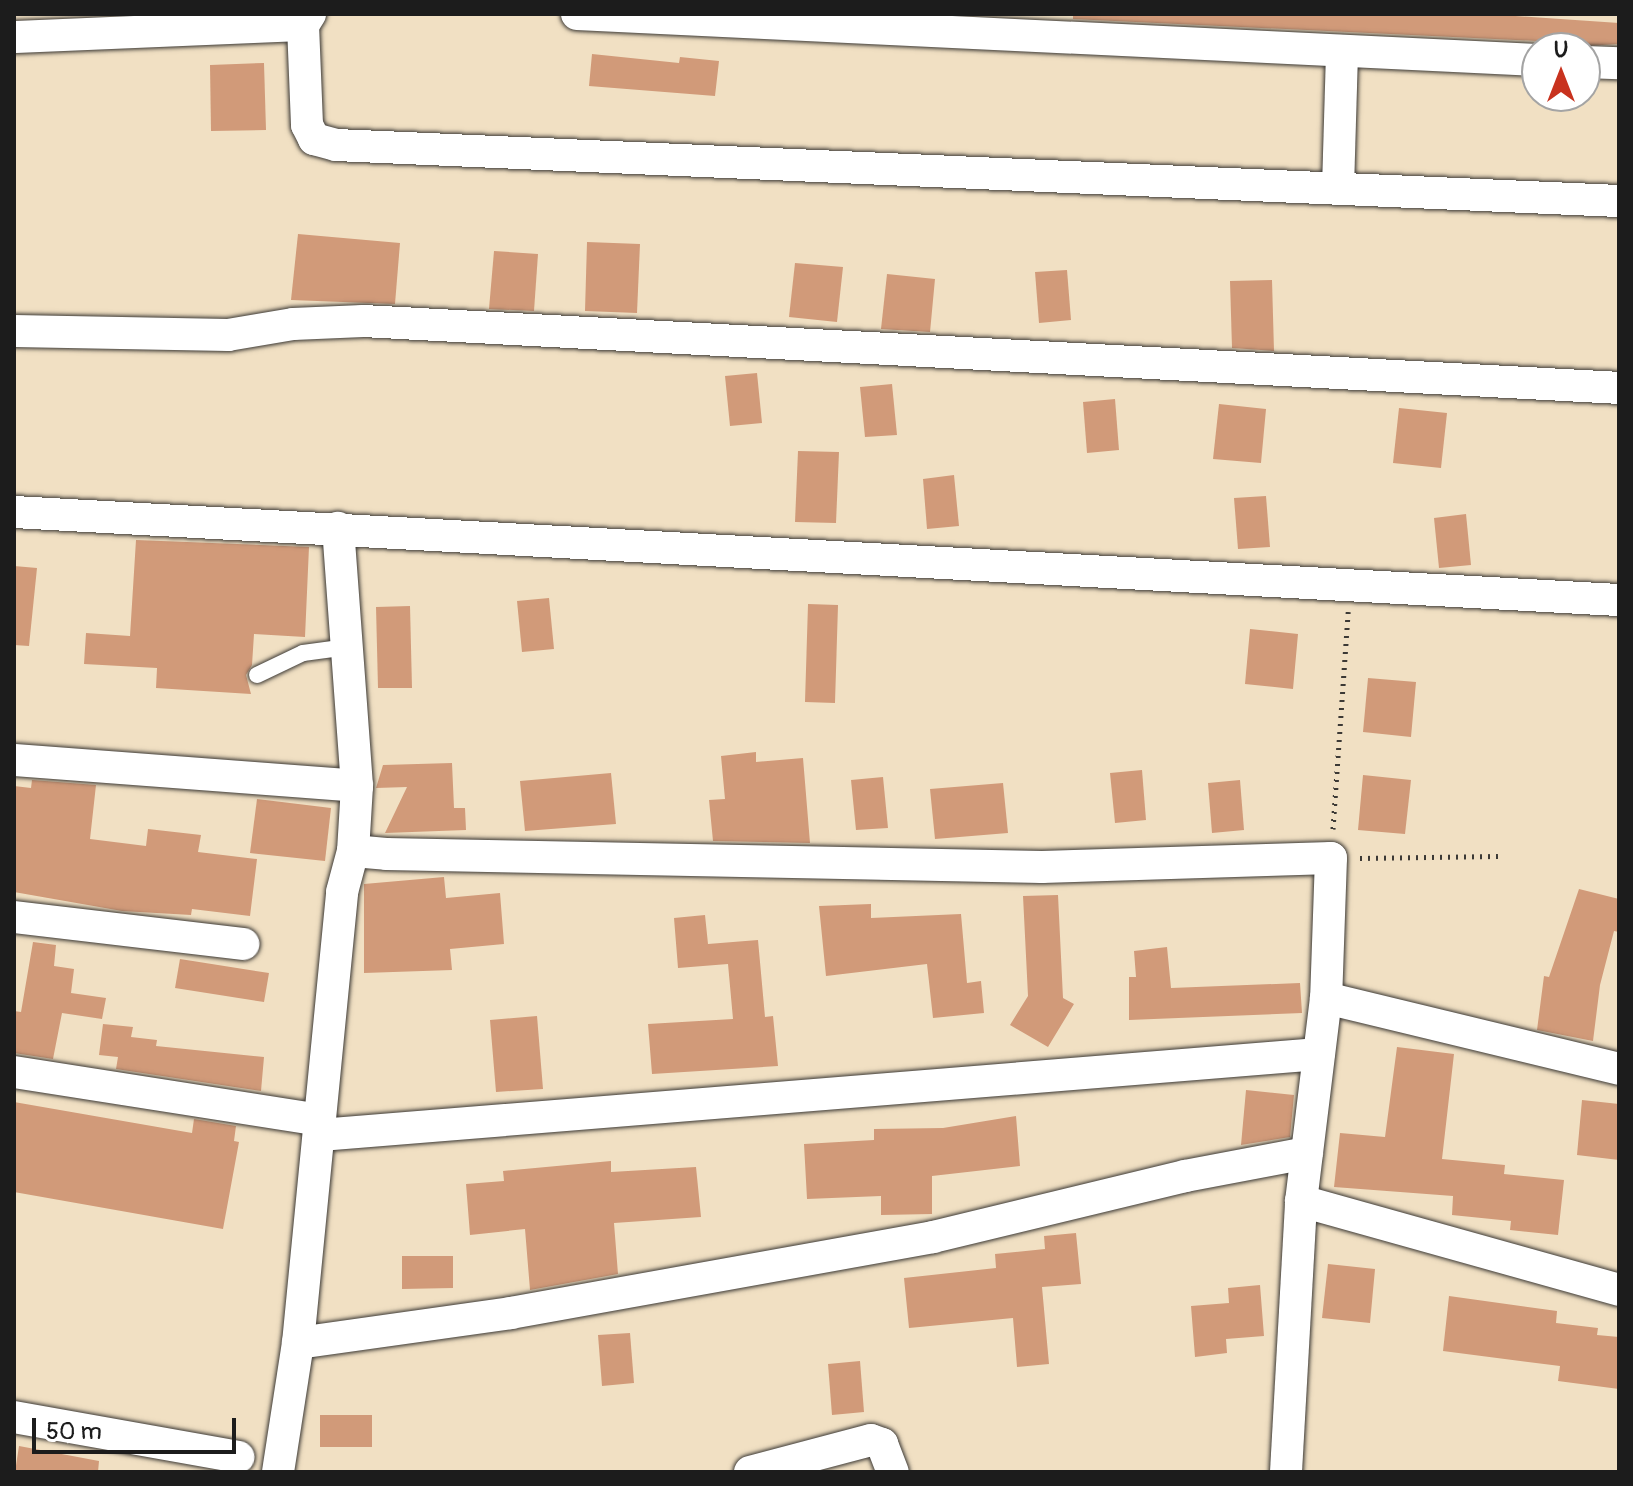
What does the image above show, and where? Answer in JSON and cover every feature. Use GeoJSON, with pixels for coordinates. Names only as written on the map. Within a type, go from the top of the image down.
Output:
{"type":"FeatureCollection","features":[{"type":"Feature","properties":{"kind":"street"},"geometry":{"type":"LineString","coordinates":[[577,14],[1521,59]]}},
{"type":"Feature","properties":{"kind":"street"},"geometry":{"type":"LineString","coordinates":[[14,37],[307,20],[307,125],[314,139],[336,145],[1619,201]]}},
{"type":"Feature","properties":{"kind":"street"},"geometry":{"type":"LineString","coordinates":[[1338,188],[1342,51]]}},
{"type":"Feature","properties":{"kind":"street"},"geometry":{"type":"LineString","coordinates":[[14,331],[228,335],[293,324],[363,321],[847,351],[1619,388]]}},
{"type":"Feature","properties":{"kind":"street"},"geometry":{"type":"LineString","coordinates":[[14,512],[1619,600]]}},
{"type":"Feature","properties":{"kind":"street"},"geometry":{"type":"LineString","coordinates":[[278,1472],[298,1343],[342,892],[353,851],[357,786],[338,528]]}},
{"type":"Feature","properties":{"kind":"street"},"geometry":{"type":"LineString","coordinates":[[14,760],[357,786]]}},
{"type":"Feature","properties":{"kind":"street"},"geometry":{"type":"LineString","coordinates":[[353,851],[1012,866],[1331,858],[1326,998],[1301,1201],[1286,1472]]}},
{"type":"Feature","properties":{"kind":"street"},"geometry":{"type":"LineString","coordinates":[[14,917],[243,944]]}},
{"type":"Feature","properties":{"kind":"street"},"geometry":{"type":"LineString","coordinates":[[1326,998],[1619,1069]]}},
{"type":"Feature","properties":{"kind":"street"},"geometry":{"type":"LineString","coordinates":[[14,1072],[320,1128],[1319,1054]]}},
{"type":"Feature","properties":{"kind":"street"},"geometry":{"type":"LineString","coordinates":[[298,1343],[526,1310],[933,1237],[1197,1173],[1307,1153]]}},
{"type":"Feature","properties":{"kind":"street"},"geometry":{"type":"LineString","coordinates":[[1301,1201],[1619,1290]]}},
{"type":"Feature","properties":{"kind":"street"},"geometry":{"type":"LineString","coordinates":[[14,1417],[238,1457]]}},
{"type":"Feature","properties":{"kind":"street"},"geometry":{"type":"LineString","coordinates":[[750,1472],[871,1440],[882,1444],[893,1472]]}},
{"type":"Feature","properties":{"kind":"lane"},"geometry":{"type":"LineString","coordinates":[[257,675],[303,653],[348,647]]}},
{"type":"Feature","properties":{"kind":"path"},"geometry":{"type":"LineString","coordinates":[[1350,583],[1331,858],[1498,856]]}},
{"type":"Feature","properties":{"kind":"building"},"geometry":{"type":"Polygon","coordinates":[[[1073,14],[1501,15],[1619,23],[1619,44],[1601,45],[1601,32],[1521,32],[1521,40],[1073,19],[1073,14]]]}},
{"type":"Feature","properties":{"kind":"building"},"geometry":{"type":"Polygon","coordinates":[[[592,54],[679,63],[680,57],[719,61],[715,96],[589,86],[592,54]]]}},
{"type":"Feature","properties":{"kind":"building"},"geometry":{"type":"Polygon","coordinates":[[[264,63],[266,130],[211,131],[210,65],[264,63]]]}},
{"type":"Feature","properties":{"kind":"building"},"geometry":{"type":"Polygon","coordinates":[[[298,234],[400,243],[395,304],[291,300],[298,234]]]}},
{"type":"Feature","properties":{"kind":"building"},"geometry":{"type":"Polygon","coordinates":[[[587,242],[640,244],[637,313],[585,311],[587,242]]]}},
{"type":"Feature","properties":{"kind":"building"},"geometry":{"type":"Polygon","coordinates":[[[494,251],[538,254],[534,311],[489,309],[494,251]]]}},
{"type":"Feature","properties":{"kind":"building"},"geometry":{"type":"Polygon","coordinates":[[[795,263],[843,267],[837,322],[789,317],[795,263]]]}},
{"type":"Feature","properties":{"kind":"building"},"geometry":{"type":"Polygon","coordinates":[[[1067,270],[1071,320],[1039,323],[1035,272],[1067,270]]]}},
{"type":"Feature","properties":{"kind":"building"},"geometry":{"type":"Polygon","coordinates":[[[887,274],[935,279],[930,332],[881,329],[887,274]]]}},
{"type":"Feature","properties":{"kind":"building"},"geometry":{"type":"Polygon","coordinates":[[[1272,280],[1274,351],[1232,348],[1230,281],[1272,280]]]}},
{"type":"Feature","properties":{"kind":"building"},"geometry":{"type":"Polygon","coordinates":[[[757,373],[762,423],[730,426],[725,376],[757,373]]]}},
{"type":"Feature","properties":{"kind":"building"},"geometry":{"type":"Polygon","coordinates":[[[892,384],[897,435],[865,437],[860,387],[892,384]]]}},
{"type":"Feature","properties":{"kind":"building"},"geometry":{"type":"Polygon","coordinates":[[[1115,399],[1119,450],[1087,453],[1083,402],[1115,399]]]}},
{"type":"Feature","properties":{"kind":"building"},"geometry":{"type":"Polygon","coordinates":[[[1219,404],[1266,409],[1261,463],[1213,459],[1219,404]]]}},
{"type":"Feature","properties":{"kind":"building"},"geometry":{"type":"Polygon","coordinates":[[[1399,408],[1447,413],[1441,468],[1393,463],[1399,408]]]}},
{"type":"Feature","properties":{"kind":"building"},"geometry":{"type":"Polygon","coordinates":[[[798,451],[839,452],[836,523],[795,522],[798,451]]]}},
{"type":"Feature","properties":{"kind":"building"},"geometry":{"type":"Polygon","coordinates":[[[954,475],[959,526],[927,529],[923,479],[954,475]]]}},
{"type":"Feature","properties":{"kind":"building"},"geometry":{"type":"Polygon","coordinates":[[[1266,496],[1270,547],[1238,549],[1234,498],[1266,496]]]}},
{"type":"Feature","properties":{"kind":"building"},"geometry":{"type":"Polygon","coordinates":[[[1466,514],[1471,565],[1439,568],[1434,518],[1466,514]]]}},
{"type":"Feature","properties":{"kind":"building"},"geometry":{"type":"Polygon","coordinates":[[[136,540],[309,547],[305,637],[254,634],[252,665],[246,675],[251,694],[156,688],[157,668],[84,664],[86,633],[130,636],[136,540]]]}},
{"type":"Feature","properties":{"kind":"building"},"geometry":{"type":"Polygon","coordinates":[[[14,566],[37,568],[29,646],[14,645],[14,566]]]}},
{"type":"Feature","properties":{"kind":"building"},"geometry":{"type":"Polygon","coordinates":[[[549,598],[554,649],[522,652],[517,601],[549,598]]]}},
{"type":"Feature","properties":{"kind":"building"},"geometry":{"type":"Polygon","coordinates":[[[808,604],[838,605],[835,703],[805,702],[808,604]]]}},
{"type":"Feature","properties":{"kind":"building"},"geometry":{"type":"Polygon","coordinates":[[[410,606],[412,688],[378,688],[376,607],[410,606]]]}},
{"type":"Feature","properties":{"kind":"building"},"geometry":{"type":"Polygon","coordinates":[[[1250,629],[1298,634],[1293,689],[1245,684],[1250,629]]]}},
{"type":"Feature","properties":{"kind":"building"},"geometry":{"type":"Polygon","coordinates":[[[1368,678],[1416,682],[1411,737],[1363,732],[1368,678]]]}},
{"type":"Feature","properties":{"kind":"building"},"geometry":{"type":"Polygon","coordinates":[[[756,752],[756,762],[803,758],[810,843],[713,841],[709,800],[725,799],[721,756],[756,752]]]}},
{"type":"Feature","properties":{"kind":"building"},"geometry":{"type":"Polygon","coordinates":[[[452,763],[454,808],[465,808],[466,830],[385,833],[407,787],[376,788],[383,765],[452,763]]]}},
{"type":"Feature","properties":{"kind":"building"},"geometry":{"type":"Polygon","coordinates":[[[1142,770],[1146,820],[1115,823],[1110,773],[1142,770]]]}},
{"type":"Feature","properties":{"kind":"building"},"geometry":{"type":"Polygon","coordinates":[[[611,773],[616,824],[525,831],[520,781],[611,773]]]}},
{"type":"Feature","properties":{"kind":"building"},"geometry":{"type":"Polygon","coordinates":[[[1363,775],[1411,780],[1405,834],[1358,830],[1363,775]]]}},
{"type":"Feature","properties":{"kind":"building"},"geometry":{"type":"Polygon","coordinates":[[[883,777],[888,828],[856,830],[851,780],[883,777]]]}},
{"type":"Feature","properties":{"kind":"building"},"geometry":{"type":"Polygon","coordinates":[[[32,780],[96,785],[90,839],[146,846],[148,829],[201,835],[198,852],[257,859],[250,916],[192,909],[191,915],[122,911],[14,892],[14,786],[31,788],[32,780]]]}},
{"type":"Feature","properties":{"kind":"building"},"geometry":{"type":"Polygon","coordinates":[[[1240,780],[1244,830],[1212,833],[1208,783],[1240,780]]]}},
{"type":"Feature","properties":{"kind":"building"},"geometry":{"type":"Polygon","coordinates":[[[1003,783],[1008,833],[935,839],[930,789],[1003,783]]]}},
{"type":"Feature","properties":{"kind":"building"},"geometry":{"type":"Polygon","coordinates":[[[257,799],[331,808],[325,861],[250,853],[257,799]]]}},
{"type":"Feature","properties":{"kind":"building"},"geometry":{"type":"Polygon","coordinates":[[[444,877],[446,898],[500,893],[504,944],[450,949],[452,970],[364,973],[364,884],[444,877]]]}},
{"type":"Feature","properties":{"kind":"building"},"geometry":{"type":"Polygon","coordinates":[[[1579,889],[1619,899],[1619,932],[1614,931],[1600,985],[1593,1041],[1537,1030],[1544,976],[1549,977],[1579,889]]]}},
{"type":"Feature","properties":{"kind":"building"},"geometry":{"type":"Polygon","coordinates":[[[1058,895],[1063,998],[1074,1004],[1048,1047],[1010,1025],[1028,996],[1023,896],[1058,895]]]}},
{"type":"Feature","properties":{"kind":"building"},"geometry":{"type":"Polygon","coordinates":[[[871,904],[871,918],[961,914],[967,983],[981,981],[984,1013],[933,1018],[927,964],[826,976],[819,906],[871,904]]]}},
{"type":"Feature","properties":{"kind":"building"},"geometry":{"type":"Polygon","coordinates":[[[705,915],[708,944],[758,940],[765,1017],[773,1016],[778,1066],[652,1074],[648,1024],[733,1019],[728,964],[678,968],[674,918],[705,915]]]}},
{"type":"Feature","properties":{"kind":"building"},"geometry":{"type":"Polygon","coordinates":[[[33,942],[56,945],[54,966],[74,969],[71,993],[106,998],[102,1019],[62,1013],[53,1059],[14,1053],[14,1011],[21,1012],[33,942]]]}},
{"type":"Feature","properties":{"kind":"building"},"geometry":{"type":"Polygon","coordinates":[[[1167,947],[1171,988],[1300,983],[1302,1013],[1129,1020],[1129,977],[1136,977],[1134,951],[1167,947]]]}},
{"type":"Feature","properties":{"kind":"building"},"geometry":{"type":"Polygon","coordinates":[[[180,959],[269,973],[264,1002],[175,988],[180,959]]]}},
{"type":"Feature","properties":{"kind":"building"},"geometry":{"type":"Polygon","coordinates":[[[537,1016],[543,1089],[496,1092],[490,1020],[537,1016]]]}},
{"type":"Feature","properties":{"kind":"building"},"geometry":{"type":"Polygon","coordinates":[[[103,1024],[133,1027],[131,1037],[157,1040],[156,1046],[264,1057],[261,1091],[116,1069],[118,1057],[99,1055],[103,1024]]]}},
{"type":"Feature","properties":{"kind":"building"},"geometry":{"type":"Polygon","coordinates":[[[1397,1047],[1454,1054],[1442,1159],[1505,1165],[1504,1174],[1564,1180],[1558,1235],[1510,1230],[1511,1221],[1452,1215],[1453,1196],[1334,1187],[1340,1133],[1385,1137],[1397,1047]]]}},
{"type":"Feature","properties":{"kind":"building"},"geometry":{"type":"Polygon","coordinates":[[[1246,1090],[1294,1095],[1290,1137],[1241,1145],[1246,1090]]]}},
{"type":"Feature","properties":{"kind":"building"},"geometry":{"type":"Polygon","coordinates":[[[1582,1100],[1619,1104],[1619,1160],[1577,1155],[1582,1100]]]}},
{"type":"Feature","properties":{"kind":"building"},"geometry":{"type":"Polygon","coordinates":[[[14,1102],[192,1133],[194,1119],[236,1126],[234,1141],[239,1142],[223,1229],[14,1192],[14,1102]]]}},
{"type":"Feature","properties":{"kind":"building"},"geometry":{"type":"Polygon","coordinates":[[[1016,1116],[1020,1166],[932,1176],[932,1214],[881,1215],[881,1196],[807,1199],[804,1144],[874,1140],[874,1129],[943,1128],[1016,1116]]]}},
{"type":"Feature","properties":{"kind":"building"},"geometry":{"type":"Polygon","coordinates":[[[611,1161],[611,1172],[696,1167],[701,1217],[614,1223],[618,1274],[530,1290],[525,1229],[470,1235],[466,1184],[504,1181],[503,1171],[611,1161]]]}},
{"type":"Feature","properties":{"kind":"building"},"geometry":{"type":"Polygon","coordinates":[[[1076,1233],[1081,1284],[1042,1287],[1049,1364],[1017,1367],[1013,1318],[909,1328],[904,1278],[996,1268],[995,1254],[1045,1249],[1044,1236],[1076,1233]]]}},
{"type":"Feature","properties":{"kind":"building"},"geometry":{"type":"Polygon","coordinates":[[[402,1256],[453,1256],[453,1288],[402,1289],[402,1256]]]}},
{"type":"Feature","properties":{"kind":"building"},"geometry":{"type":"Polygon","coordinates":[[[1328,1264],[1375,1269],[1370,1323],[1322,1318],[1328,1264]]]}},
{"type":"Feature","properties":{"kind":"building"},"geometry":{"type":"Polygon","coordinates":[[[1260,1285],[1264,1336],[1226,1339],[1227,1353],[1195,1357],[1191,1306],[1229,1303],[1228,1288],[1260,1285]]]}},
{"type":"Feature","properties":{"kind":"building"},"geometry":{"type":"Polygon","coordinates":[[[1449,1296],[1557,1311],[1556,1323],[1598,1328],[1597,1335],[1619,1337],[1619,1389],[1558,1381],[1560,1366],[1443,1351],[1449,1296]]]}},
{"type":"Feature","properties":{"kind":"building"},"geometry":{"type":"Polygon","coordinates":[[[630,1333],[634,1383],[602,1386],[598,1335],[630,1333]]]}},
{"type":"Feature","properties":{"kind":"building"},"geometry":{"type":"Polygon","coordinates":[[[860,1361],[864,1412],[832,1415],[828,1364],[860,1361]]]}},
{"type":"Feature","properties":{"kind":"building"},"geometry":{"type":"Polygon","coordinates":[[[320,1415],[372,1415],[372,1447],[320,1447],[320,1415]]]}},
{"type":"Feature","properties":{"kind":"building"},"geometry":{"type":"Polygon","coordinates":[[[19,1446],[99,1461],[98,1472],[15,1472],[19,1446]]]}}]}
